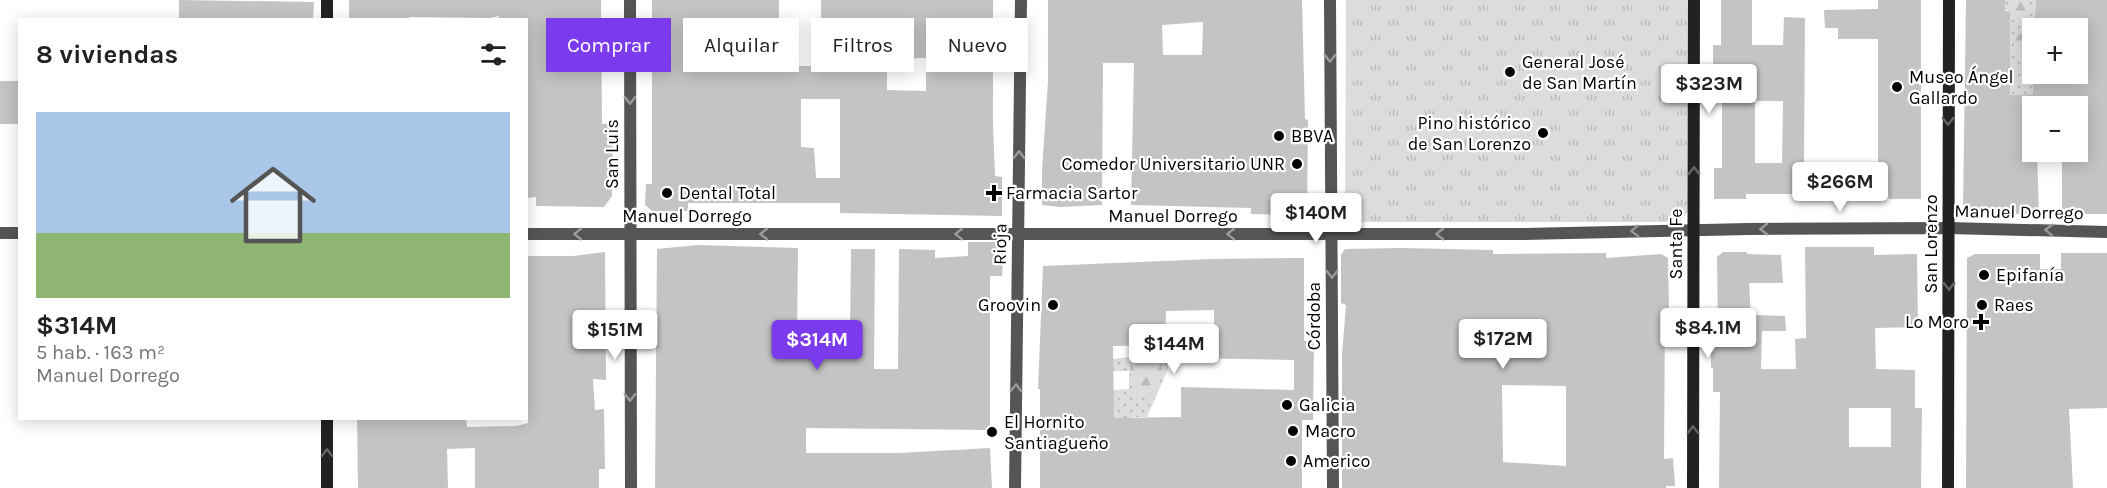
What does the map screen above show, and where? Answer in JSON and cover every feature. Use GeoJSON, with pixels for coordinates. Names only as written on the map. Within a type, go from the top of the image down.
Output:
{"type":"FeatureCollection","features":[{"type":"Feature","properties":{"kind":"main road"},"geometry":{"type":"LineString","coordinates":[[327,0],[327,18]]}},
{"type":"Feature","properties":{"kind":"main road","name":"Santa Fe"},"geometry":{"type":"LineString","coordinates":[[1693,488],[1694,0]]}},
{"type":"Feature","properties":{"kind":"main road","name":"San Lorenzo"},"geometry":{"type":"LineString","coordinates":[[1948,0],[1948,488]]}},
{"type":"Feature","properties":{"kind":"main road"},"geometry":{"type":"LineString","coordinates":[[327,420],[327,488]]}},
{"type":"Feature","properties":{"kind":"street","name":"San Luis"},"geometry":{"type":"LineString","coordinates":[[630,0],[631,488]]}},
{"type":"Feature","properties":{"kind":"street","name":"Rioja"},"geometry":{"type":"LineString","coordinates":[[1015,488],[1021,0]]}},
{"type":"Feature","properties":{"kind":"street","name":"Córdoba"},"geometry":{"type":"LineString","coordinates":[[1330,0],[1333,488]]}},
{"type":"Feature","properties":{"kind":"street","name":"Manuel Dorrego"},"geometry":{"type":"LineString","coordinates":[[528,234],[1524,234],[1949,228],[2107,232]]}},
{"type":"Feature","properties":{"kind":"street"},"geometry":{"type":"LineString","coordinates":[[0,233],[18,233]]}},
{"type":"Feature","properties":{"kind":"green space"},"geometry":{"type":"Polygon","coordinates":[[[1346,0],[1692,0],[1690,210],[1678,222],[1345,222],[1346,0]]]}},
{"type":"Feature","properties":{"kind":"green space"},"geometry":{"type":"Polygon","coordinates":[[[2005,0],[2036,0],[2035,18],[2022,18],[2022,84],[2033,84],[2033,94],[2010,95],[2010,11],[2005,10],[2005,0]]]}},
{"type":"Feature","properties":{"kind":"green space"},"geometry":{"type":"Polygon","coordinates":[[[2007,0],[2020,0],[2029,3],[2030,7],[2024,16],[2013,20],[2007,0]]]}},
{"type":"Feature","properties":{"kind":"green space"},"geometry":{"type":"Polygon","coordinates":[[[2022,32],[2022,54],[2016,55],[2013,50],[2015,39],[2022,32]]]}},
{"type":"Feature","properties":{"kind":"green space"},"geometry":{"type":"Polygon","coordinates":[[[1167,353],[1168,369],[1147,417],[1131,417],[1132,452],[1114,454],[1113,390],[1129,389],[1129,371],[1113,371],[1113,359],[1167,353]]]}},
{"type":"Feature","properties":{"kind":"green space"},"geometry":{"type":"Polygon","coordinates":[[[1150,355],[1162,361],[1159,388],[1145,396],[1134,393],[1132,389],[1130,362],[1150,355]]]}},
{"type":"Feature","properties":{"kind":"building"},"geometry":{"type":"Polygon","coordinates":[[[179,0],[314,2],[313,18],[179,18],[179,0]]]}},
{"type":"Feature","properties":{"kind":"building"},"geometry":{"type":"Polygon","coordinates":[[[349,0],[601,0],[601,18],[546,18],[546,72],[602,72],[602,124],[613,123],[612,196],[604,207],[536,206],[536,197],[528,198],[528,18],[499,18],[499,16],[349,18],[349,0]]]}},
{"type":"Feature","properties":{"kind":"building"},"geometry":{"type":"Polygon","coordinates":[[[652,0],[779,0],[779,18],[683,18],[683,72],[799,72],[799,66],[811,66],[811,72],[887,72],[887,90],[926,91],[926,72],[993,72],[995,176],[1002,177],[1002,216],[840,213],[840,203],[688,203],[688,211],[652,211],[645,205],[646,184],[652,184],[652,72],[671,72],[671,18],[652,18],[652,0]],[[801,99],[801,147],[814,148],[816,178],[840,178],[840,99],[801,99]]]}},
{"type":"Feature","properties":{"kind":"building"},"geometry":{"type":"Polygon","coordinates":[[[821,0],[993,0],[993,18],[926,18],[926,58],[914,58],[914,18],[821,18],[821,0]]]}},
{"type":"Feature","properties":{"kind":"building"},"geometry":{"type":"Polygon","coordinates":[[[1048,0],[1302,0],[1305,119],[1308,120],[1307,215],[1251,214],[1251,208],[1131,205],[1134,63],[1103,63],[1102,205],[1060,207],[1042,205],[1048,81],[1048,0]],[[1203,22],[1162,25],[1163,55],[1202,55],[1203,22]]]}},
{"type":"Feature","properties":{"kind":"building"},"geometry":{"type":"Polygon","coordinates":[[[1721,0],[1752,0],[1752,45],[1783,45],[1784,17],[1805,18],[1804,163],[1878,162],[1878,39],[1838,39],[1838,28],[1825,28],[1824,10],[1878,9],[1878,0],[1921,0],[1921,199],[1889,199],[1888,194],[1746,194],[1746,199],[1714,199],[1714,168],[1722,168],[1722,101],[1713,101],[1713,45],[1721,45],[1721,0]],[[1755,101],[1755,163],[1782,163],[1783,101],[1755,101]]]}},
{"type":"Feature","properties":{"kind":"building"},"geometry":{"type":"Polygon","coordinates":[[[1966,0],[2005,0],[2005,11],[2010,11],[2010,95],[2033,94],[2033,84],[2088,84],[2088,18],[2035,18],[2036,0],[2107,0],[2107,214],[2062,214],[2062,162],[2088,162],[2088,96],[2022,96],[2022,162],[2037,162],[2039,214],[1966,214],[1963,207],[1966,0]]]}},
{"type":"Feature","properties":{"kind":"building"},"geometry":{"type":"Polygon","coordinates":[[[0,81],[18,81],[18,124],[0,124],[0,81]]]}},
{"type":"Feature","properties":{"kind":"building"},"geometry":{"type":"Polygon","coordinates":[[[968,242],[998,242],[1004,245],[1002,276],[990,276],[990,430],[806,428],[806,453],[899,453],[990,448],[992,488],[655,488],[657,249],[698,245],[798,248],[797,337],[850,338],[851,249],[875,249],[874,369],[898,369],[899,249],[935,250],[935,258],[968,256],[968,242]]]}},
{"type":"Feature","properties":{"kind":"building"},"geometry":{"type":"Polygon","coordinates":[[[1805,247],[1874,247],[1874,255],[1917,254],[1918,327],[1875,328],[1876,369],[1915,370],[1915,408],[1922,408],[1921,488],[1719,488],[1720,392],[1713,392],[1713,368],[1711,368],[1711,331],[1718,330],[1717,257],[1723,252],[1781,255],[1783,283],[1749,283],[1751,315],[1785,316],[1786,331],[1762,331],[1761,369],[1796,369],[1795,339],[1806,338],[1805,247]],[[1849,408],[1849,447],[1891,447],[1891,408],[1849,408]]]}},
{"type":"Feature","properties":{"kind":"building"},"geometry":{"type":"Polygon","coordinates":[[[1345,249],[1493,250],[1493,254],[1606,253],[1606,258],[1661,254],[1668,258],[1669,309],[1665,309],[1664,459],[1673,458],[1675,486],[1666,486],[1666,488],[1342,488],[1342,355],[1346,305],[1341,303],[1341,255],[1345,249]],[[1502,385],[1503,462],[1566,466],[1566,386],[1502,385]]]}},
{"type":"Feature","properties":{"kind":"building"},"geometry":{"type":"Polygon","coordinates":[[[605,252],[606,380],[593,379],[595,410],[604,409],[605,469],[599,469],[599,488],[475,488],[475,448],[447,449],[448,488],[358,488],[357,420],[466,420],[467,427],[516,426],[528,423],[528,256],[573,256],[605,252]]]}},
{"type":"Feature","properties":{"kind":"building"},"geometry":{"type":"Polygon","coordinates":[[[2061,253],[2107,253],[2107,408],[2069,409],[2073,488],[1966,488],[1967,258],[1975,254],[2040,254],[2040,269],[2061,269],[2061,253]]]}},
{"type":"Feature","properties":{"kind":"building"},"geometry":{"type":"Polygon","coordinates":[[[1304,258],[1304,341],[1314,341],[1313,420],[1302,420],[1302,488],[1040,488],[1040,389],[1038,389],[1043,266],[1212,259],[1304,258]],[[1214,310],[1166,311],[1165,345],[1113,346],[1114,418],[1181,417],[1181,387],[1294,390],[1294,360],[1181,358],[1182,338],[1214,339],[1214,310]]]}},
{"type":"Feature","properties":{"kind":"place","name":"General José de San Martín"},"geometry":{"type":"Point","coordinates":[1510,72]}},
{"type":"Feature","properties":{"kind":"place","name":"Museo Ángel Gallardo"},"geometry":{"type":"Point","coordinates":[1897,87]}},
{"type":"Feature","properties":{"kind":"place","name":"Pino histórico de San Lorenzo"},"geometry":{"type":"Point","coordinates":[1543,133]}},
{"type":"Feature","properties":{"kind":"place","name":"BBVA"},"geometry":{"type":"Point","coordinates":[1279,136]}},
{"type":"Feature","properties":{"kind":"place","name":"Comedor Universitario UNR"},"geometry":{"type":"Point","coordinates":[1297,164]}},
{"type":"Feature","properties":{"kind":"place","name":"Dental Total"},"geometry":{"type":"Point","coordinates":[667,193]}},
{"type":"Feature","properties":{"kind":"place","name":"Farmacia Sartor"},"geometry":{"type":"Point","coordinates":[994,193]}},
{"type":"Feature","properties":{"kind":"place","name":"Epifanía"},"geometry":{"type":"Point","coordinates":[1984,275]}},
{"type":"Feature","properties":{"kind":"place","name":"Groovin"},"geometry":{"type":"Point","coordinates":[1053,305]}},
{"type":"Feature","properties":{"kind":"place","name":"Raes"},"geometry":{"type":"Point","coordinates":[1982,305]}},
{"type":"Feature","properties":{"kind":"place","name":"Lo Moro"},"geometry":{"type":"Point","coordinates":[1981,322]}},
{"type":"Feature","properties":{"kind":"place","name":"Galicia"},"geometry":{"type":"Point","coordinates":[1287,405]}},
{"type":"Feature","properties":{"kind":"place","name":"Macro"},"geometry":{"type":"Point","coordinates":[1293,431]}},
{"type":"Feature","properties":{"kind":"place","name":"El Hornito Santiagueño"},"geometry":{"type":"Point","coordinates":[992,432]}},
{"type":"Feature","properties":{"kind":"place","name":"Americo"},"geometry":{"type":"Point","coordinates":[1291,461]}}]}
